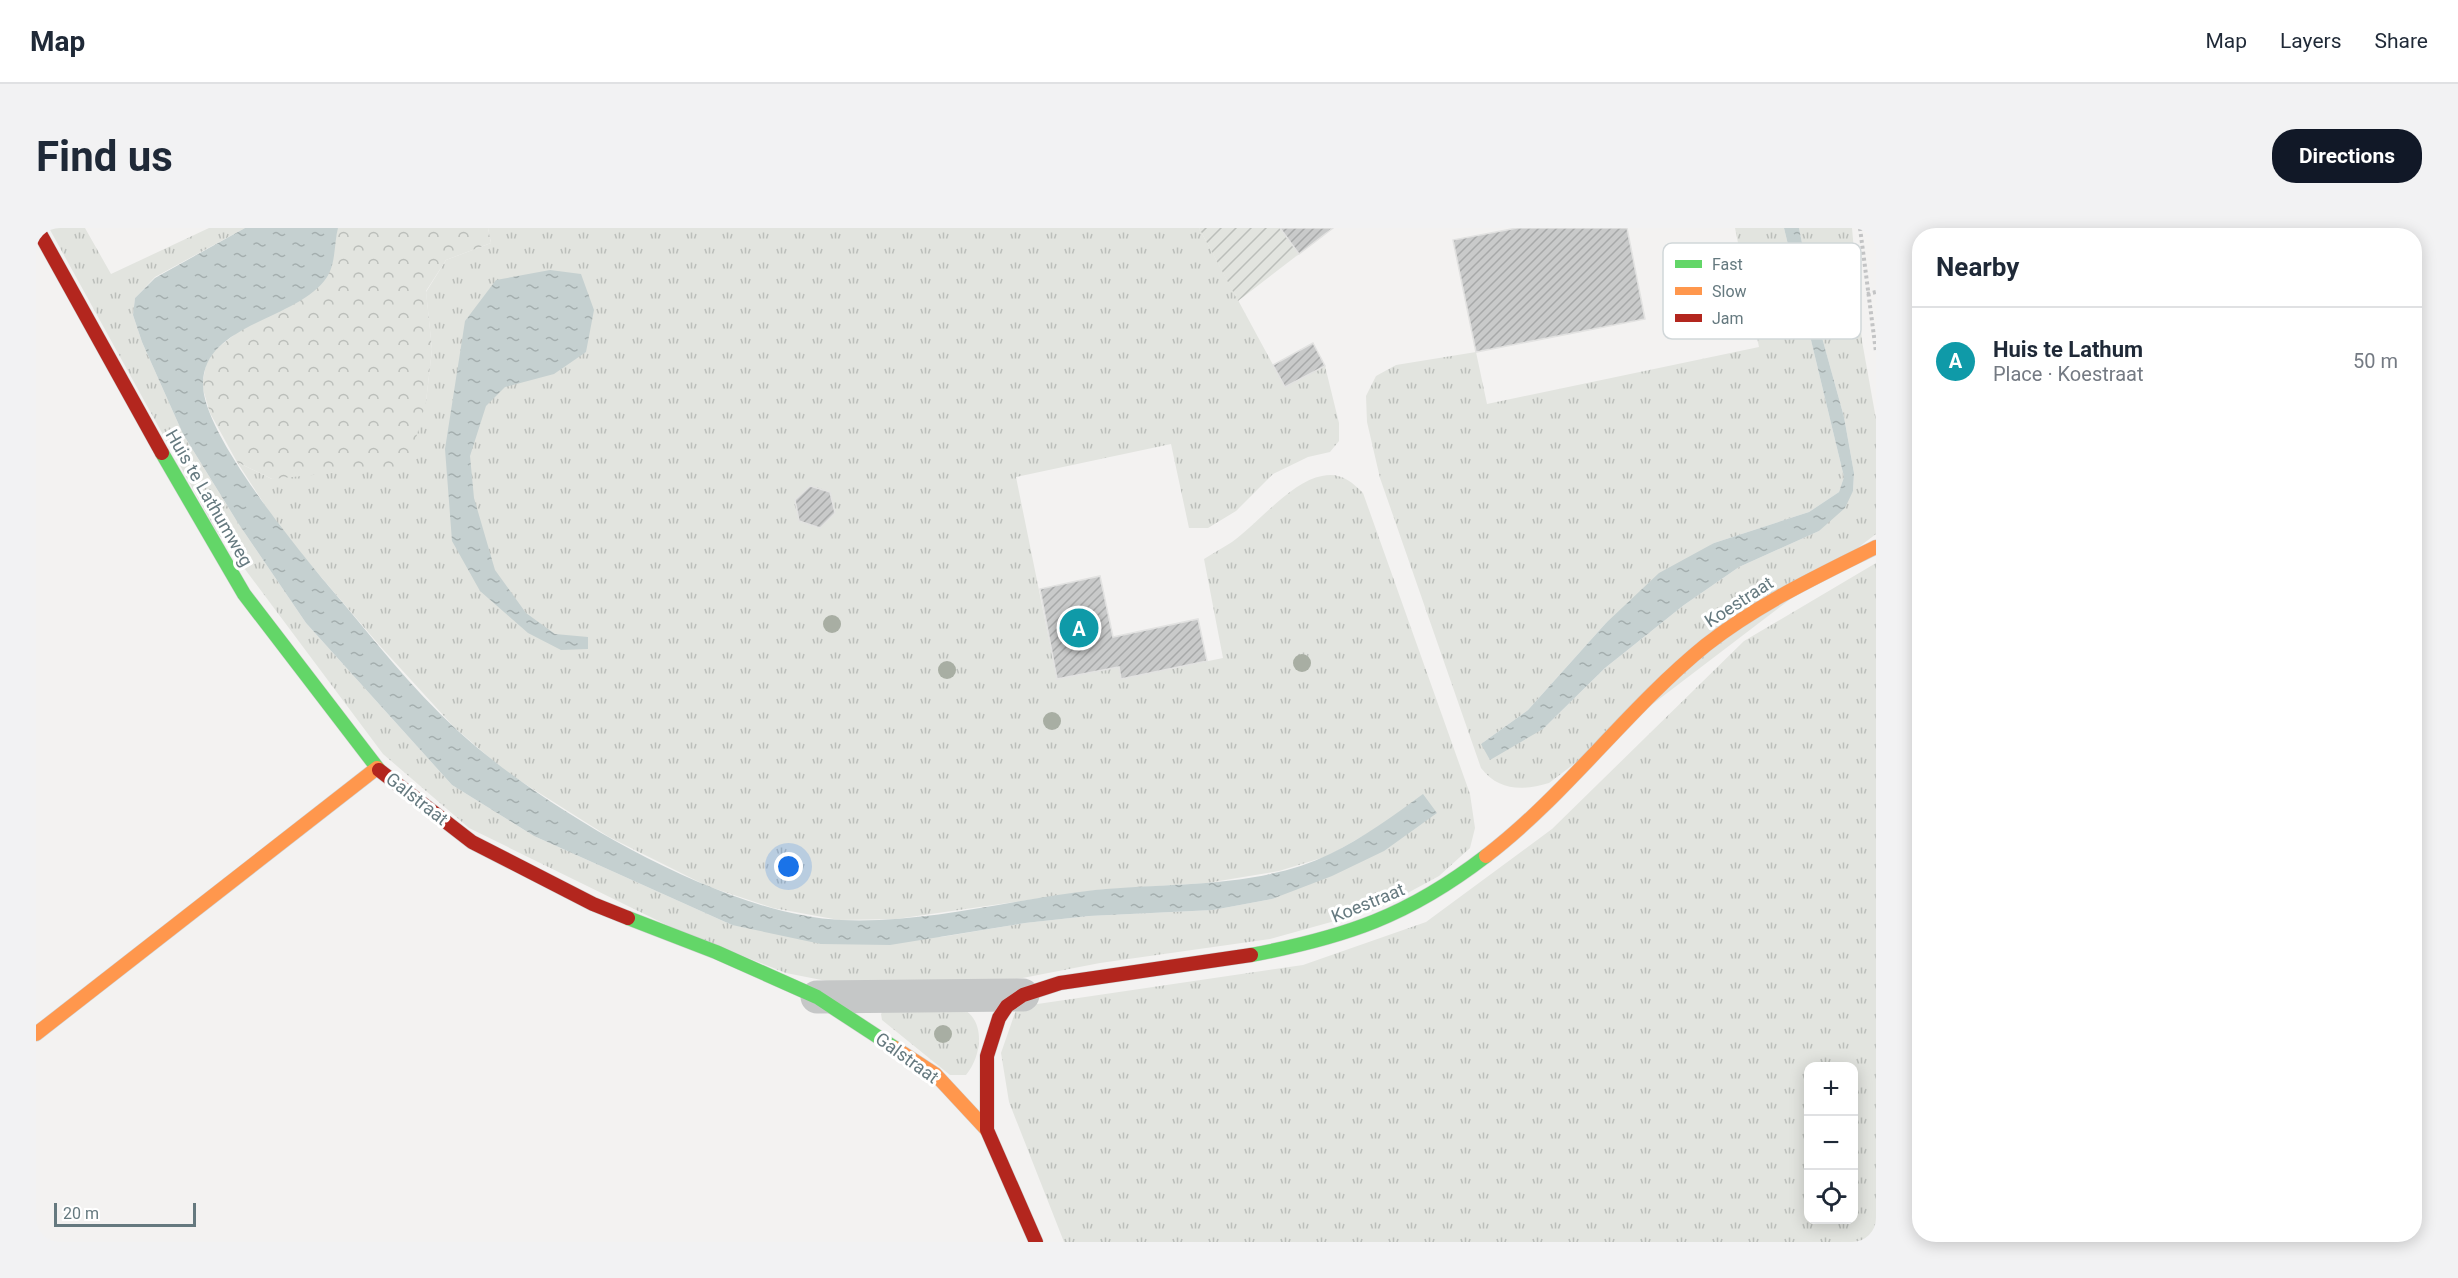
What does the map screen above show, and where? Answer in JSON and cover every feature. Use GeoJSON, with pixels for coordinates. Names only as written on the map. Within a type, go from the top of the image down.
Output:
{"type":"FeatureCollection","features":[{"type":"Feature","properties":{"kind":"street","name":"Huis te Lathumweg"},"geometry":{"type":"LineString","coordinates":[[37,228],[146,427],[244,594],[377,768]]}},
{"type":"Feature","properties":{"kind":"street","name":"Koestraat"},"geometry":{"type":"LineString","coordinates":[[1036,1242],[987,1130],[987,1056],[999,1018],[1007,1006],[1023,995],[1060,983],[1307,944],[1359,928],[1414,905],[1465,872],[1513,831],[1705,645],[1758,607],[1876,548]]}},
{"type":"Feature","properties":{"kind":"street","name":"Galstraat"},"geometry":{"type":"LineString","coordinates":[[36,1034],[377,768],[482,847],[593,904],[716,952],[817,997],[935,1074],[987,1130]]}},
{"type":"Feature","properties":{"kind":"street","name":"Galstraat"},"geometry":{"type":"LineString","coordinates":[[817,997],[1023,995]]}},
{"type":"Feature","properties":{"kind":"path"},"geometry":{"type":"LineString","coordinates":[[1860,228],[1876,352]]}},
{"type":"Feature","properties":{"kind":"path"},"geometry":{"type":"LineString","coordinates":[[1867,294],[1876,292]]}},
{"type":"Feature","properties":{"kind":"green space"},"geometry":{"type":"Polygon","coordinates":[[[49,228],[85,228],[111,274],[209,228],[245,228],[155,277],[135,298],[133,315],[142,342],[183,434],[238,523],[306,623],[452,785],[534,836],[732,925],[941,937],[1025,923],[1089,916],[1213,910],[1272,899],[1375,829],[1328,856],[1279,871],[1207,883],[1097,890],[896,919],[839,920],[773,908],[707,886],[609,837],[506,772],[454,727],[380,646],[281,530],[237,462],[272,479],[426,402],[432,349],[426,292],[446,260],[491,243],[488,228],[1199,228],[1285,387],[1325,366],[1339,423],[1339,441],[1330,452],[1308,457],[1273,474],[1236,511],[1208,528],[1189,528],[1171,444],[1016,477],[1057,679],[1119,667],[1121,679],[1223,658],[1204,559],[1232,542],[1299,486],[1322,476],[1340,476],[1363,493],[1470,794],[1475,828],[1470,848],[1439,876],[1378,909],[1270,939],[1100,963],[1012,980],[847,985],[786,973],[679,931],[469,828],[383,754],[215,529],[49,228]]]}},
{"type":"Feature","properties":{"kind":"green space"},"geometry":{"type":"Polygon","coordinates":[[[338,228],[488,228],[491,243],[446,260],[426,291],[432,349],[426,402],[413,449],[394,467],[272,479],[237,462],[210,413],[202,386],[206,364],[215,350],[234,335],[338,228]]]}},
{"type":"Feature","properties":{"kind":"green space"},"geometry":{"type":"Polygon","coordinates":[[[1199,228],[1280,228],[1299,254],[1238,301],[1199,228]]]}},
{"type":"Feature","properties":{"kind":"green space"},"geometry":{"type":"Polygon","coordinates":[[[1735,228],[1784,228],[1788,243],[1738,243],[1735,228]]]}},
{"type":"Feature","properties":{"kind":"green space"},"geometry":{"type":"Polygon","coordinates":[[[1799,228],[1852,228],[1853,243],[1802,243],[1799,228]]]}},
{"type":"Feature","properties":{"kind":"green space"},"geometry":{"type":"Polygon","coordinates":[[[1861,330],[1876,419],[1876,534],[1549,783],[1520,788],[1495,781],[1481,768],[1380,478],[1367,422],[1366,396],[1376,376],[1396,365],[1476,352],[1487,404],[1759,347],[1757,339],[1811,339],[1844,477],[1839,492],[1809,512],[1714,543],[1606,623],[1528,710],[1481,744],[1543,729],[1605,668],[1684,605],[1739,567],[1819,531],[1853,491],[1854,473],[1844,417],[1822,339],[1861,339],[1861,330]]]}},
{"type":"Feature","properties":{"kind":"green space"},"geometry":{"type":"Polygon","coordinates":[[[1876,563],[1876,1242],[1064,1242],[1009,1102],[1001,1053],[1017,1007],[1303,965],[1426,922],[1552,829],[1744,641],[1876,563]]]}},
{"type":"Feature","properties":{"kind":"green space"},"geometry":{"type":"Polygon","coordinates":[[[884,1010],[965,1010],[976,1024],[979,1041],[975,1059],[966,1075],[950,1075],[882,1020],[881,1014],[884,1010]]]}},
{"type":"Feature","properties":{"kind":"water"},"geometry":{"type":"Polygon","coordinates":[[[245,228],[338,228],[330,271],[314,291],[296,303],[235,334],[219,347],[207,363],[203,383],[207,404],[218,431],[234,460],[276,520],[317,572],[392,662],[440,714],[493,761],[585,824],[637,853],[690,879],[743,899],[794,914],[841,920],[873,920],[936,915],[1095,890],[1245,879],[1302,865],[1330,854],[1378,826],[1423,794],[1437,813],[1384,851],[1332,876],[1272,899],[1213,910],[1089,916],[1025,923],[890,945],[821,944],[732,925],[534,836],[452,785],[306,623],[238,523],[183,434],[142,342],[133,315],[135,298],[155,278],[245,228]]]}},
{"type":"Feature","properties":{"kind":"water"},"geometry":{"type":"Polygon","coordinates":[[[1784,228],[1799,228],[1802,243],[1788,243],[1784,228]]]}},
{"type":"Feature","properties":{"kind":"water"},"geometry":{"type":"Polygon","coordinates":[[[550,270],[581,274],[594,310],[586,352],[554,374],[505,387],[486,406],[470,456],[474,498],[495,570],[526,613],[555,634],[588,637],[588,649],[561,650],[528,633],[480,591],[452,541],[445,449],[465,321],[496,280],[550,270]]]}},
{"type":"Feature","properties":{"kind":"water"},"geometry":{"type":"Polygon","coordinates":[[[1811,339],[1822,339],[1844,417],[1854,473],[1853,491],[1845,508],[1819,531],[1739,567],[1684,605],[1605,668],[1543,729],[1490,760],[1481,744],[1528,710],[1606,623],[1659,573],[1714,543],[1809,512],[1839,492],[1844,477],[1811,339]]]}},
{"type":"Feature","properties":{"kind":"building"},"geometry":{"type":"Polygon","coordinates":[[[1280,228],[1333,228],[1299,254],[1280,228]]]}},
{"type":"Feature","properties":{"kind":"building"},"geometry":{"type":"Polygon","coordinates":[[[1517,228],[1627,228],[1645,319],[1476,352],[1453,240],[1517,228]]]}},
{"type":"Feature","properties":{"kind":"building"},"geometry":{"type":"Polygon","coordinates":[[[1313,343],[1325,366],[1285,387],[1273,365],[1313,343]]]}},
{"type":"Feature","properties":{"kind":"building"},"geometry":{"type":"Polygon","coordinates":[[[810,486],[830,492],[835,513],[820,528],[799,521],[795,500],[810,486]]]}},
{"type":"Feature","properties":{"kind":"building"},"geometry":{"type":"Polygon","coordinates":[[[1100,576],[1113,637],[1198,619],[1207,661],[1121,679],[1119,667],[1057,679],[1040,589],[1100,576]]]}},
{"type":"Feature","properties":{"kind":"traffic: fast"},"geometry":{"type":"LineString","coordinates":[[162,453],[244,594],[379,770]]}},
{"type":"Feature","properties":{"kind":"traffic: fast"},"geometry":{"type":"LineString","coordinates":[[1251,955],[1347,932],[1375,921],[1430,894],[1486,856]]}},
{"type":"Feature","properties":{"kind":"traffic: fast"},"geometry":{"type":"LineString","coordinates":[[628,918],[716,952],[817,997],[895,1048]]}},
{"type":"Feature","properties":{"kind":"traffic: slow"},"geometry":{"type":"LineString","coordinates":[[1486,856],[1543,806],[1650,696],[1706,645],[1746,616],[1876,547]]}},
{"type":"Feature","properties":{"kind":"traffic: slow"},"geometry":{"type":"LineString","coordinates":[[36,1034],[377,768]]}},
{"type":"Feature","properties":{"kind":"traffic: slow"},"geometry":{"type":"LineString","coordinates":[[895,1048],[935,1074],[987,1130]]}},
{"type":"Feature","properties":{"kind":"traffic: jam"},"geometry":{"type":"LineString","coordinates":[[37,228],[162,453]]}},
{"type":"Feature","properties":{"kind":"traffic: jam"},"geometry":{"type":"LineString","coordinates":[[379,770],[472,842],[593,904],[628,918]]}},
{"type":"Feature","properties":{"kind":"traffic: jam"},"geometry":{"type":"LineString","coordinates":[[1036,1242],[987,1130],[987,1056],[999,1018],[1007,1006],[1023,995],[1060,983],[1251,955]]}},
{"type":"Feature","properties":{"kind":"place","name":"Huis te Lathum"},"geometry":{"type":"Point","coordinates":[1079,628]}}]}
